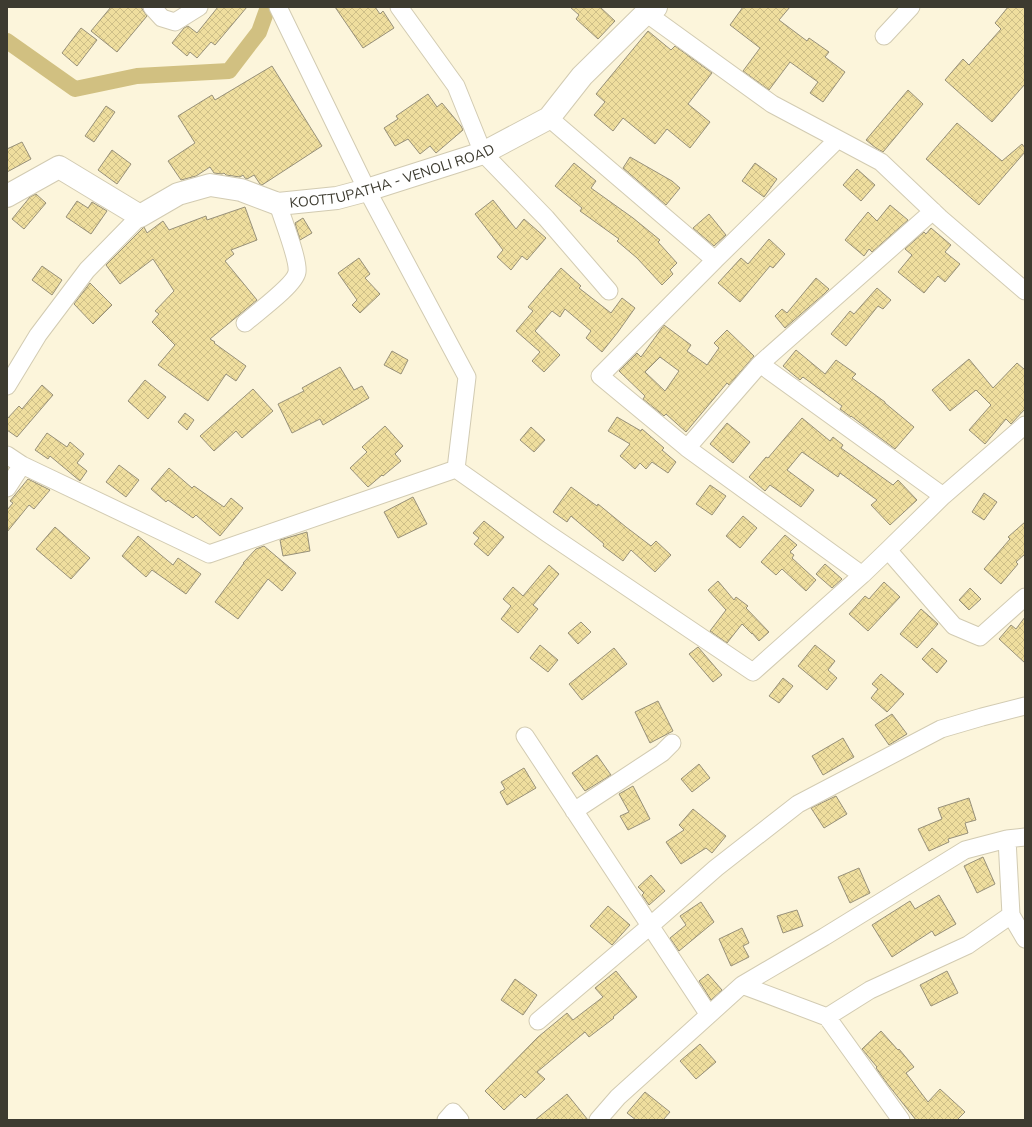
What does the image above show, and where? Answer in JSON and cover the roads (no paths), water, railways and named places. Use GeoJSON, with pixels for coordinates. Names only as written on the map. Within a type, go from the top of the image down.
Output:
{"type":"FeatureCollection","features":[{"type":"Feature","properties":{"kind":"street"},"geometry":{"type":"LineString","coordinates":[[152,7],[162,18],[175,22],[199,7]]}},
{"type":"Feature","properties":{"kind":"street"},"geometry":{"type":"LineString","coordinates":[[399,7],[456,86],[483,153],[546,218],[609,291]]}},
{"type":"Feature","properties":{"kind":"street"},"geometry":{"type":"LineString","coordinates":[[884,36],[911,7]]}},
{"type":"Feature","properties":{"kind":"street"},"geometry":{"type":"LineString","coordinates":[[280,10],[311,77],[367,190],[467,377],[456,469]]}},
{"type":"Feature","properties":{"kind":"street"},"geometry":{"type":"LineString","coordinates":[[651,10],[772,104],[881,162],[933,211],[1025,291]]}},
{"type":"Feature","properties":{"kind":"street","name":"KOOTTUPATHA - VENOLI ROAD"},"geometry":{"type":"LineString","coordinates":[[140,216],[178,194],[210,185],[241,190],[278,204],[337,198],[483,153],[549,118],[582,76],[651,10]]}},
{"type":"Feature","properties":{"kind":"street"},"geometry":{"type":"LineString","coordinates":[[549,118],[715,260]]}},
{"type":"Feature","properties":{"kind":"street"},"geometry":{"type":"LineString","coordinates":[[838,139],[600,376],[687,448],[862,575]]}},
{"type":"Feature","properties":{"kind":"street"},"geometry":{"type":"LineString","coordinates":[[7,196],[59,167],[140,216],[87,270],[38,335],[7,386]]}},
{"type":"Feature","properties":{"kind":"street"},"geometry":{"type":"LineString","coordinates":[[245,323],[287,287],[297,272],[296,261],[278,204]]}},
{"type":"Feature","properties":{"kind":"street"},"geometry":{"type":"LineString","coordinates":[[687,448],[760,364],[933,211]]}},
{"type":"Feature","properties":{"kind":"street"},"geometry":{"type":"LineString","coordinates":[[760,364],[943,496]]}},
{"type":"Feature","properties":{"kind":"street"},"geometry":{"type":"LineString","coordinates":[[456,469],[547,533],[753,672],[862,575],[943,496],[1025,425]]}},
{"type":"Feature","properties":{"kind":"street"},"geometry":{"type":"LineString","coordinates":[[7,455],[22,465],[209,554],[456,469]]}},
{"type":"Feature","properties":{"kind":"street"},"geometry":{"type":"LineString","coordinates":[[7,488],[22,465]]}},
{"type":"Feature","properties":{"kind":"street"},"geometry":{"type":"LineString","coordinates":[[888,550],[954,626],[980,637],[1025,597]]}},
{"type":"Feature","properties":{"kind":"street"},"geometry":{"type":"LineString","coordinates":[[538,1021],[716,868],[798,804],[941,729],[1025,706]]}},
{"type":"Feature","properties":{"kind":"street"},"geometry":{"type":"LineString","coordinates":[[525,736],[709,1015]]}},
{"type":"Feature","properties":{"kind":"street"},"geometry":{"type":"LineString","coordinates":[[574,811],[662,753],[672,743]]}},
{"type":"Feature","properties":{"kind":"street"},"geometry":{"type":"LineString","coordinates":[[598,1120],[618,1097],[742,985],[965,850],[1006,839],[1025,837]]}},
{"type":"Feature","properties":{"kind":"street"},"geometry":{"type":"LineString","coordinates":[[1006,839],[1011,915],[1025,939]]}},
{"type":"Feature","properties":{"kind":"street"},"geometry":{"type":"LineString","coordinates":[[827,1018],[870,990],[968,945],[1011,915]]}},
{"type":"Feature","properties":{"kind":"street"},"geometry":{"type":"LineString","coordinates":[[742,985],[827,1018],[901,1120]]}},
{"type":"Feature","properties":{"kind":"street"},"geometry":{"type":"LineString","coordinates":[[446,1120],[453,1112],[460,1120]]}},
{"type":"Feature","properties":{"kind":"waterway"},"geometry":{"type":"LineString","coordinates":[[7,41],[75,89],[137,76],[229,71],[259,32],[268,7]]}}]}
